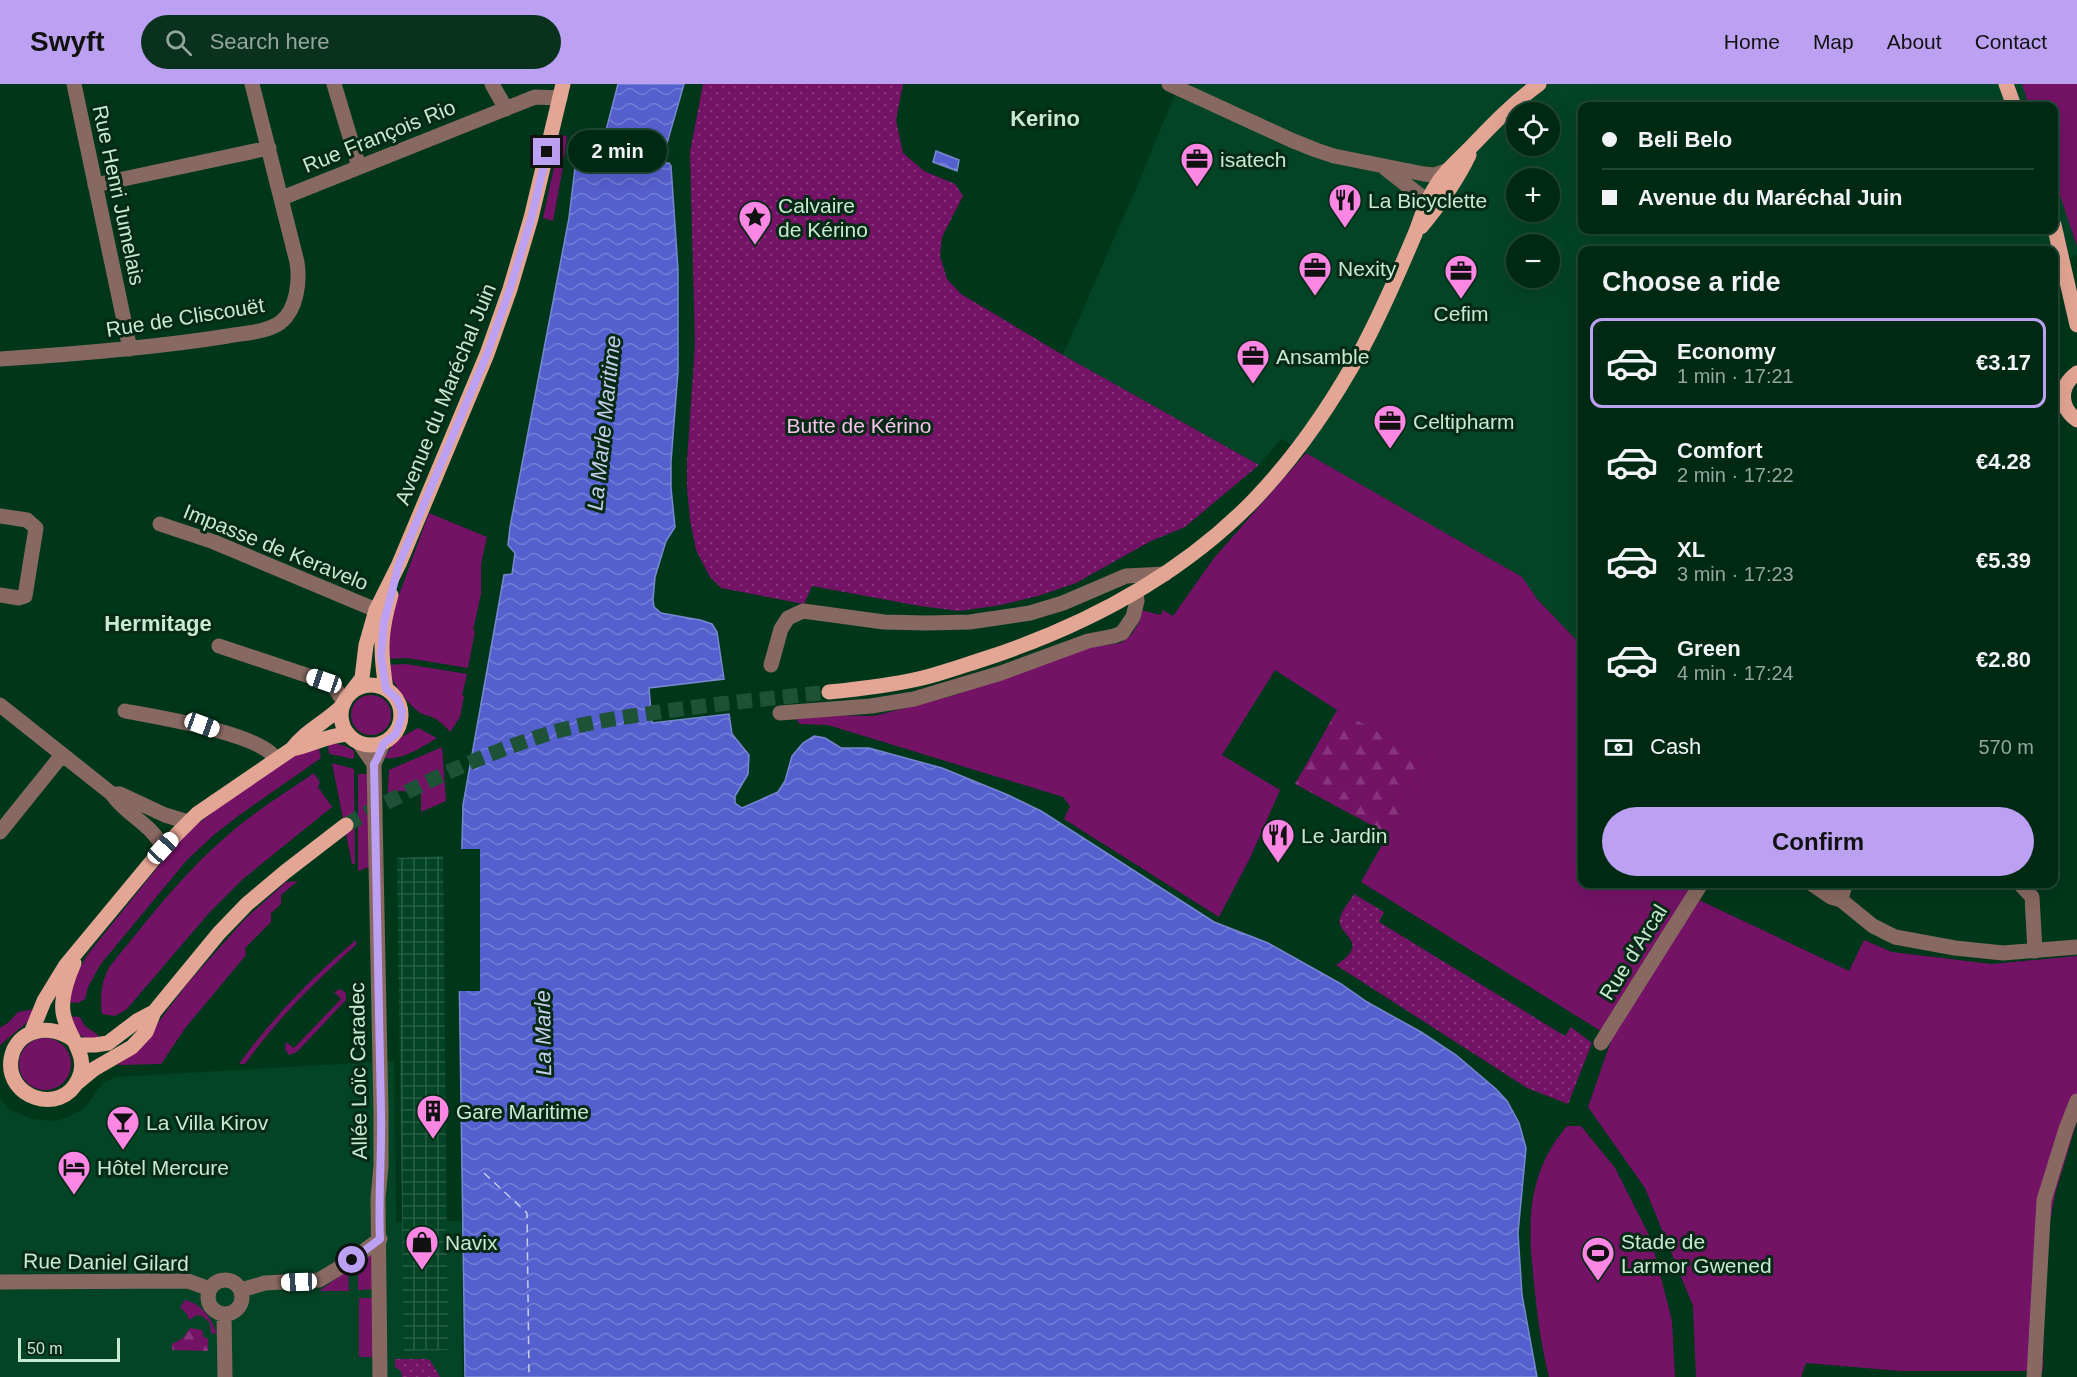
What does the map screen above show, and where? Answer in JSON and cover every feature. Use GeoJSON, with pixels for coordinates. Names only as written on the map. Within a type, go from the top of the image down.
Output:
{"type":"FeatureCollection","features":[{"type":"Feature","properties":{"kind":"main road"},"geometry":{"type":"LineString","coordinates":[[1433,204],[1436,186],[1448,170],[1516,100],[1539,84]]}},
{"type":"Feature","properties":{"kind":"main road"},"geometry":{"type":"LineString","coordinates":[[2006,84],[2013,102]]}},
{"type":"Feature","properties":{"kind":"main road","name":"Avenue du Maréchal Juin"},"geometry":{"type":"LineString","coordinates":[[292,749],[300,738],[333,715],[362,678],[366,645],[376,610],[399,564],[487,354],[510,289],[531,219],[561,91]]}},
{"type":"Feature","properties":{"kind":"main road"},"geometry":{"type":"LineString","coordinates":[[829,692],[879,687],[920,679],[1043,639],[1090,618],[1136,593],[1206,542],[1243,510],[1271,481],[1311,432],[1337,393],[1364,344],[1415,233],[1433,204],[1459,177],[1475,143]]}},
{"type":"Feature","properties":{"kind":"main road"},"geometry":{"type":"LineString","coordinates":[[2056,234],[2077,325]]}},
{"type":"Feature","properties":{"kind":"main road"},"geometry":{"type":"LineString","coordinates":[[2077,373],[2066,384],[2063,399],[2070,415],[2077,420]]}},
{"type":"Feature","properties":{"kind":"main road","name":"Avenue du Maréchal Juin"},"geometry":{"type":"LineString","coordinates":[[386,689],[381,638],[399,564]]}},
{"type":"Feature","properties":{"kind":"main road"},"geometry":{"type":"LineString","coordinates":[[367,686],[386,689],[397,699],[402,712],[396,734],[384,743],[360,744],[347,734],[342,722],[345,701],[357,689],[367,686]]}},
{"type":"Feature","properties":{"kind":"main road","name":"Avenue du Maréchal Juin"},"geometry":{"type":"LineString","coordinates":[[31,1033],[44,1001],[66,965],[163,848],[188,822],[292,749],[321,739],[347,734]]}},
{"type":"Feature","properties":{"kind":"main road"},"geometry":{"type":"LineString","coordinates":[[0,1077],[16,1083],[31,1097],[51,1100],[62,1097],[94,1069],[132,1047],[146,1032],[154,1012],[219,933],[247,904],[346,825]]}},
{"type":"Feature","properties":{"kind":"main road","name":"Avenue du Maréchal Juin"},"geometry":{"type":"LineString","coordinates":[[74,1042],[62,1004],[72,966],[82,947]]}},
{"type":"Feature","properties":{"kind":"main road"},"geometry":{"type":"LineString","coordinates":[[16,1083],[11,1065],[15,1047],[31,1033],[39,1030],[56,1030],[74,1042],[95,1046],[108,1043],[137,1021],[154,1012]]}},
{"type":"Feature","properties":{"kind":"main road"},"geometry":{"type":"LineString","coordinates":[[74,1042],[81,1054],[82,1064],[77,1083]]}},
{"type":"Feature","properties":{"kind":"main road"},"geometry":{"type":"LineString","coordinates":[[0,1052],[15,1047]]}},
{"type":"Feature","properties":{"kind":"street","name":"Rue Henri Jumelais"},"geometry":{"type":"LineString","coordinates":[[74,84],[130,349]]}},
{"type":"Feature","properties":{"kind":"street","name":"Rue de Cliscouët"},"geometry":{"type":"LineString","coordinates":[[0,359],[151,348],[251,332],[276,326],[283,321],[294,302],[298,268],[252,84]]}},
{"type":"Feature","properties":{"kind":"street"},"geometry":{"type":"LineString","coordinates":[[334,84],[359,166]]}},
{"type":"Feature","properties":{"kind":"street"},"geometry":{"type":"LineString","coordinates":[[492,84],[506,109]]}},
{"type":"Feature","properties":{"kind":"street"},"geometry":{"type":"LineString","coordinates":[[1169,84],[1292,140],[1334,156],[1435,175],[1448,170]]}},
{"type":"Feature","properties":{"kind":"street","name":"Rue François Rio"},"geometry":{"type":"LineString","coordinates":[[282,198],[535,97],[561,91]]}},
{"type":"Feature","properties":{"kind":"street"},"geometry":{"type":"LineString","coordinates":[[95,185],[269,148]]}},
{"type":"Feature","properties":{"kind":"street"},"geometry":{"type":"LineString","coordinates":[[1384,167],[1433,204]]}},
{"type":"Feature","properties":{"kind":"street"},"geometry":{"type":"LineString","coordinates":[[0,516],[27,520],[36,528],[36,537],[25,596],[19,598],[0,596]]}},
{"type":"Feature","properties":{"kind":"street","name":"Impasse de Keravelo"},"geometry":{"type":"LineString","coordinates":[[160,524],[214,542],[376,610]]}},
{"type":"Feature","properties":{"kind":"street"},"geometry":{"type":"LineString","coordinates":[[771,665],[781,629],[788,618],[803,611],[884,622],[970,622],[1030,613],[1052,607],[1126,576],[1165,574]]}},
{"type":"Feature","properties":{"kind":"street"},"geometry":{"type":"LineString","coordinates":[[780,713],[871,706],[914,699],[1001,673],[1088,641],[1114,636],[1122,633],[1128,627],[1133,617],[1136,593]]}},
{"type":"Feature","properties":{"kind":"street"},"geometry":{"type":"LineString","coordinates":[[219,646],[324,681],[334,686],[345,701]]}},
{"type":"Feature","properties":{"kind":"street"},"geometry":{"type":"LineString","coordinates":[[0,705],[112,794],[151,831],[163,848]]}},
{"type":"Feature","properties":{"kind":"street"},"geometry":{"type":"LineString","coordinates":[[124,711],[202,725],[268,749],[276,759]]}},
{"type":"Feature","properties":{"kind":"street","name":"Allée Loïc Caradec"},"geometry":{"type":"LineString","coordinates":[[380,1377],[378,1198],[381,1166],[381,1100],[374,764],[384,743]]}},
{"type":"Feature","properties":{"kind":"street"},"geometry":{"type":"LineString","coordinates":[[360,744],[374,764]]}},
{"type":"Feature","properties":{"kind":"street"},"geometry":{"type":"LineString","coordinates":[[2,824],[62,755]]}},
{"type":"Feature","properties":{"kind":"street"},"geometry":{"type":"LineString","coordinates":[[112,794],[120,794],[165,815],[188,822]]}},
{"type":"Feature","properties":{"kind":"street","name":"Rue d'Arcal"},"geometry":{"type":"LineString","coordinates":[[1601,1043],[1698,888]]}},
{"type":"Feature","properties":{"kind":"street"},"geometry":{"type":"LineString","coordinates":[[1818,888],[1831,897],[1841,900],[1873,926],[1895,937],[1980,952],[2003,953],[2077,947]]}},
{"type":"Feature","properties":{"kind":"street"},"geometry":{"type":"LineString","coordinates":[[1841,900],[1844,888]]}},
{"type":"Feature","properties":{"kind":"street"},"geometry":{"type":"LineString","coordinates":[[2024,888],[2032,897],[2035,951]]}},
{"type":"Feature","properties":{"kind":"street"},"geometry":{"type":"LineString","coordinates":[[2034,1377],[2044,1200],[2077,1101]]}},
{"type":"Feature","properties":{"kind":"street"},"geometry":{"type":"LineString","coordinates":[[240,1290],[265,1283],[319,1280],[380,1239]]}},
{"type":"Feature","properties":{"kind":"street","name":"Rue Daniel Gilard"},"geometry":{"type":"LineString","coordinates":[[0,1282],[188,1281],[210,1289]]}},
{"type":"Feature","properties":{"kind":"street"},"geometry":{"type":"LineString","coordinates":[[217,1281],[233,1282],[240,1290],[242,1299],[239,1307],[232,1312],[224,1314],[217,1312],[208,1302],[210,1289],[217,1281]]}},
{"type":"Feature","properties":{"kind":"street"},"geometry":{"type":"LineString","coordinates":[[224,1314],[225,1377]]}},
{"type":"Feature","properties":{"kind":"shaded area"},"geometry":{"type":"Polygon","coordinates":[[[1194,84],[2077,84],[2077,255],[2058,261],[2058,246],[1578,246],[1578,642],[1537,599],[1522,577],[1281,439],[1259,465],[1063,355],[1175,94],[1194,84]]]}},
{"type":"Feature","properties":{"kind":"shaded area"},"geometry":{"type":"Polygon","coordinates":[[[443,856],[448,1350],[404,1351],[397,858],[443,856]]]}},
{"type":"Feature","properties":{"kind":"shaded area"},"geometry":{"type":"Polygon","coordinates":[[[394,1061],[396,1222],[462,1221],[462,1377],[0,1377],[0,1099],[10,1110],[32,1119],[55,1121],[69,1117],[85,1108],[103,1083],[116,1077],[394,1061]]]}},
{"type":"Feature","properties":{"kind":"green space","name":"Butte de Kérino"},"geometry":{"type":"Polygon","coordinates":[[[703,84],[903,84],[896,120],[903,153],[924,171],[955,184],[963,196],[942,237],[940,256],[947,279],[961,294],[1063,355],[1259,465],[1185,527],[1151,541],[1076,583],[1001,605],[959,611],[812,586],[804,604],[721,588],[710,577],[696,550],[687,488],[695,345],[690,152],[703,84]]]}},
{"type":"Feature","properties":{"kind":"green space"},"geometry":{"type":"Polygon","coordinates":[[[2022,84],[2077,84],[2077,246],[2058,190],[2058,102],[2028,102],[2022,84]]]}},
{"type":"Feature","properties":{"kind":"green space"},"geometry":{"type":"Polygon","coordinates":[[[561,135],[567,136],[564,158],[560,157],[558,165],[563,167],[553,221],[543,218],[561,135]]]}},
{"type":"Feature","properties":{"kind":"green space"},"geometry":{"type":"Polygon","coordinates":[[[1306,453],[1522,577],[1537,599],[1578,642],[1578,888],[1695,888],[1699,900],[1849,971],[1864,940],[1892,952],[1992,964],[2077,956],[2077,1121],[2055,1194],[2044,1257],[2043,1371],[1901,1371],[1806,1363],[1801,1377],[1696,1377],[1693,1306],[1645,1188],[1588,1107],[1612,1038],[1361,882],[1388,834],[1426,756],[1337,710],[1275,670],[1222,755],[1280,790],[1250,858],[1219,917],[1064,819],[1070,806],[1063,797],[828,725],[800,724],[795,717],[874,716],[955,695],[1087,648],[1121,643],[1131,635],[1140,621],[1141,610],[1161,615],[1163,610],[1173,616],[1214,558],[1306,453]]]}},
{"type":"Feature","properties":{"kind":"green space"},"geometry":{"type":"Polygon","coordinates":[[[429,513],[487,537],[481,564],[481,594],[468,668],[407,658],[384,659],[386,630],[429,513]]]}},
{"type":"Feature","properties":{"kind":"green space"},"geometry":{"type":"Polygon","coordinates":[[[406,664],[467,674],[460,717],[450,732],[437,720],[419,712],[408,702],[386,665],[406,664]]]}},
{"type":"Feature","properties":{"kind":"green space"},"geometry":{"type":"Polygon","coordinates":[[[371,695],[385,701],[391,715],[385,729],[371,735],[357,729],[351,715],[357,701],[371,695]]]}},
{"type":"Feature","properties":{"kind":"green space"},"geometry":{"type":"Polygon","coordinates":[[[1337,710],[1426,756],[1388,834],[1295,784],[1337,710]]]}},
{"type":"Feature","properties":{"kind":"green space"},"geometry":{"type":"Polygon","coordinates":[[[418,728],[437,738],[405,755],[384,758],[396,740],[418,728]]]}},
{"type":"Feature","properties":{"kind":"green space"},"geometry":{"type":"Polygon","coordinates":[[[318,744],[321,758],[238,816],[187,860],[100,965],[88,987],[85,999],[78,1003],[69,1002],[73,980],[88,954],[173,848],[191,829],[298,753],[318,744]]]}},
{"type":"Feature","properties":{"kind":"green space"},"geometry":{"type":"Polygon","coordinates":[[[328,744],[338,744],[351,749],[354,751],[354,759],[329,754],[328,744]]]}},
{"type":"Feature","properties":{"kind":"green space"},"geometry":{"type":"Polygon","coordinates":[[[442,747],[446,801],[421,812],[421,792],[398,791],[398,806],[387,806],[389,770],[442,747]]]}},
{"type":"Feature","properties":{"kind":"green space"},"geometry":{"type":"Polygon","coordinates":[[[332,763],[354,769],[355,864],[352,864],[332,763]]]}},
{"type":"Feature","properties":{"kind":"green space"},"geometry":{"type":"Polygon","coordinates":[[[314,773],[320,782],[318,787],[332,807],[243,879],[209,913],[126,1010],[115,1016],[102,1014],[102,989],[110,966],[166,898],[196,865],[238,827],[314,773]]]}},
{"type":"Feature","properties":{"kind":"green space"},"geometry":{"type":"Polygon","coordinates":[[[358,774],[367,774],[369,867],[358,871],[358,774]]]}},
{"type":"Feature","properties":{"kind":"green space"},"geometry":{"type":"Polygon","coordinates":[[[298,881],[281,895],[281,904],[271,913],[271,922],[245,948],[246,955],[186,1027],[161,1064],[117,1065],[137,1051],[187,984],[245,919],[286,882],[298,881]]]}},
{"type":"Feature","properties":{"kind":"green space"},"geometry":{"type":"Polygon","coordinates":[[[1354,894],[1384,912],[1379,922],[1565,1036],[1571,1027],[1592,1043],[1568,1104],[1527,1088],[1336,965],[1352,950],[1350,939],[1340,925],[1340,919],[1354,894]]]}},
{"type":"Feature","properties":{"kind":"green space"},"geometry":{"type":"Polygon","coordinates":[[[356,940],[356,945],[297,1002],[245,1064],[239,1064],[294,998],[356,940]]]}},
{"type":"Feature","properties":{"kind":"green space"},"geometry":{"type":"Polygon","coordinates":[[[340,989],[346,993],[346,1000],[297,1052],[289,1055],[285,1049],[286,1042],[294,1048],[341,999],[334,992],[340,989]]]}},
{"type":"Feature","properties":{"kind":"green space"},"geometry":{"type":"Polygon","coordinates":[[[36,1009],[31,1019],[0,1045],[0,1028],[18,1012],[36,1009]]]}},
{"type":"Feature","properties":{"kind":"green space"},"geometry":{"type":"Polygon","coordinates":[[[67,1016],[80,1017],[85,1026],[98,1035],[98,1040],[78,1034],[67,1016]]]}},
{"type":"Feature","properties":{"kind":"green space"},"geometry":{"type":"Polygon","coordinates":[[[45,1038],[55,1040],[63,1046],[69,1054],[71,1064],[69,1074],[63,1082],[55,1088],[45,1090],[35,1088],[27,1082],[21,1074],[19,1064],[21,1054],[27,1046],[35,1040],[45,1038]]]}},
{"type":"Feature","properties":{"kind":"green space","name":"Stade de Larmor Gwened"},"geometry":{"type":"Polygon","coordinates":[[[1567,1126],[1581,1126],[1615,1168],[1651,1239],[1672,1321],[1675,1377],[1549,1377],[1536,1306],[1531,1219],[1537,1180],[1554,1144],[1567,1126]]]}},
{"type":"Feature","properties":{"kind":"green space"},"geometry":{"type":"Polygon","coordinates":[[[376,1251],[375,1289],[358,1290],[358,1264],[376,1251]]]}},
{"type":"Feature","properties":{"kind":"green space"},"geometry":{"type":"Polygon","coordinates":[[[348,1270],[349,1291],[319,1291],[348,1270]]]}},
{"type":"Feature","properties":{"kind":"green space"},"geometry":{"type":"Polygon","coordinates":[[[359,1298],[376,1298],[376,1357],[359,1357],[359,1298]]]}},
{"type":"Feature","properties":{"kind":"green space"},"geometry":{"type":"Polygon","coordinates":[[[185,1300],[196,1304],[205,1312],[217,1334],[211,1333],[210,1323],[202,1316],[197,1315],[189,1320],[180,1307],[185,1300]]]}},
{"type":"Feature","properties":{"kind":"green space"},"geometry":{"type":"Polygon","coordinates":[[[190,1328],[202,1330],[204,1338],[208,1338],[208,1351],[172,1350],[172,1344],[183,1338],[190,1328]]]}},
{"type":"Feature","properties":{"kind":"green space"},"geometry":{"type":"Polygon","coordinates":[[[395,1359],[430,1360],[440,1377],[402,1377],[401,1371],[395,1367],[395,1359]]]}},
{"type":"Feature","properties":{"kind":"water"},"geometry":{"type":"Polygon","coordinates":[[[618,84],[684,84],[663,157],[663,163],[669,163],[671,166],[678,270],[678,371],[671,462],[675,527],[666,541],[655,577],[653,600],[654,607],[661,613],[712,624],[717,632],[724,679],[649,688],[652,723],[729,714],[732,734],[749,755],[748,774],[735,796],[735,803],[742,808],[778,792],[785,781],[792,756],[803,743],[814,736],[825,738],[841,748],[869,748],[942,768],[1008,795],[1041,811],[1214,922],[1268,943],[1341,984],[1456,1055],[1507,1101],[1519,1123],[1526,1148],[1518,1233],[1522,1295],[1537,1377],[465,1377],[459,963],[463,805],[504,575],[512,574],[515,553],[508,545],[510,527],[569,218],[575,168],[595,173],[618,84]]]}},
{"type":"Feature","properties":{"kind":"water"},"geometry":{"type":"Polygon","coordinates":[[[936,151],[959,160],[957,171],[933,162],[936,151]]]}},
{"type":"Feature","properties":{"kind":"pier"},"geometry":{"type":"Polygon","coordinates":[[[458,849],[480,849],[480,991],[456,991],[458,849]]]}},
{"type":"Feature","properties":{"kind":"ferry route"},"geometry":{"type":"LineString","coordinates":[[484,1173],[527,1213],[529,1377]]}},
{"type":"Feature","properties":{"kind":"tunnel"},"geometry":{"type":"LineString","coordinates":[[346,825],[447,772],[500,750],[554,732],[596,722],[663,711],[829,692]]}},
{"type":"Feature","properties":{"kind":"place","name":"isatech"},"geometry":{"type":"Point","coordinates":[1197,188]}},
{"type":"Feature","properties":{"kind":"place","name":"La Bicyclette"},"geometry":{"type":"Point","coordinates":[1345,229]}},
{"type":"Feature","properties":{"kind":"place","name":"Calvaire de Kérino"},"geometry":{"type":"Point","coordinates":[755,246]}},
{"type":"Feature","properties":{"kind":"place","name":"Nexity"},"geometry":{"type":"Point","coordinates":[1315,297]}},
{"type":"Feature","properties":{"kind":"place","name":"Cefim"},"geometry":{"type":"Point","coordinates":[1461,300]}},
{"type":"Feature","properties":{"kind":"place","name":"Ansamble"},"geometry":{"type":"Point","coordinates":[1253,385]}},
{"type":"Feature","properties":{"kind":"place","name":"Celtipharm"},"geometry":{"type":"Point","coordinates":[1390,450]}},
{"type":"Feature","properties":{"kind":"place","name":"Le Jardin"},"geometry":{"type":"Point","coordinates":[1278,864]}},
{"type":"Feature","properties":{"kind":"place","name":"Gare Maritime"},"geometry":{"type":"Point","coordinates":[433,1140]}},
{"type":"Feature","properties":{"kind":"place","name":"La Villa Kirov"},"geometry":{"type":"Point","coordinates":[123,1151]}},
{"type":"Feature","properties":{"kind":"place","name":"Hôtel Mercure"},"geometry":{"type":"Point","coordinates":[74,1196]}},
{"type":"Feature","properties":{"kind":"place","name":"Navix"},"geometry":{"type":"Point","coordinates":[422,1271]}},
{"type":"Feature","properties":{"kind":"place","name":"Stade de Larmor Gwened"},"geometry":{"type":"Point","coordinates":[1598,1282]}},
{"type":"Feature","properties":{"kind":"district","name":"Kerino"},"geometry":{"type":"Point","coordinates":[1045,118]}},
{"type":"Feature","properties":{"kind":"district","name":"Hermitage"},"geometry":{"type":"Point","coordinates":[158,623]}},
{"type":"Feature","properties":{"kind":"route"},"geometry":{"type":"LineString","coordinates":[[352,1260],[380,1239],[378,1198],[381,1166],[381,1112],[374,764],[384,743],[396,734],[402,712],[397,699],[386,689],[381,638],[399,564],[487,354],[510,289],[531,219],[547,152]]}},
{"type":"Feature","properties":{"kind":"water label","name":"La Marle Maritime"},"geometry":{"type":"Point","coordinates":[604,423]}},
{"type":"Feature","properties":{"kind":"water label","name":"La Marle"},"geometry":{"type":"Point","coordinates":[543,1033]}}]}
